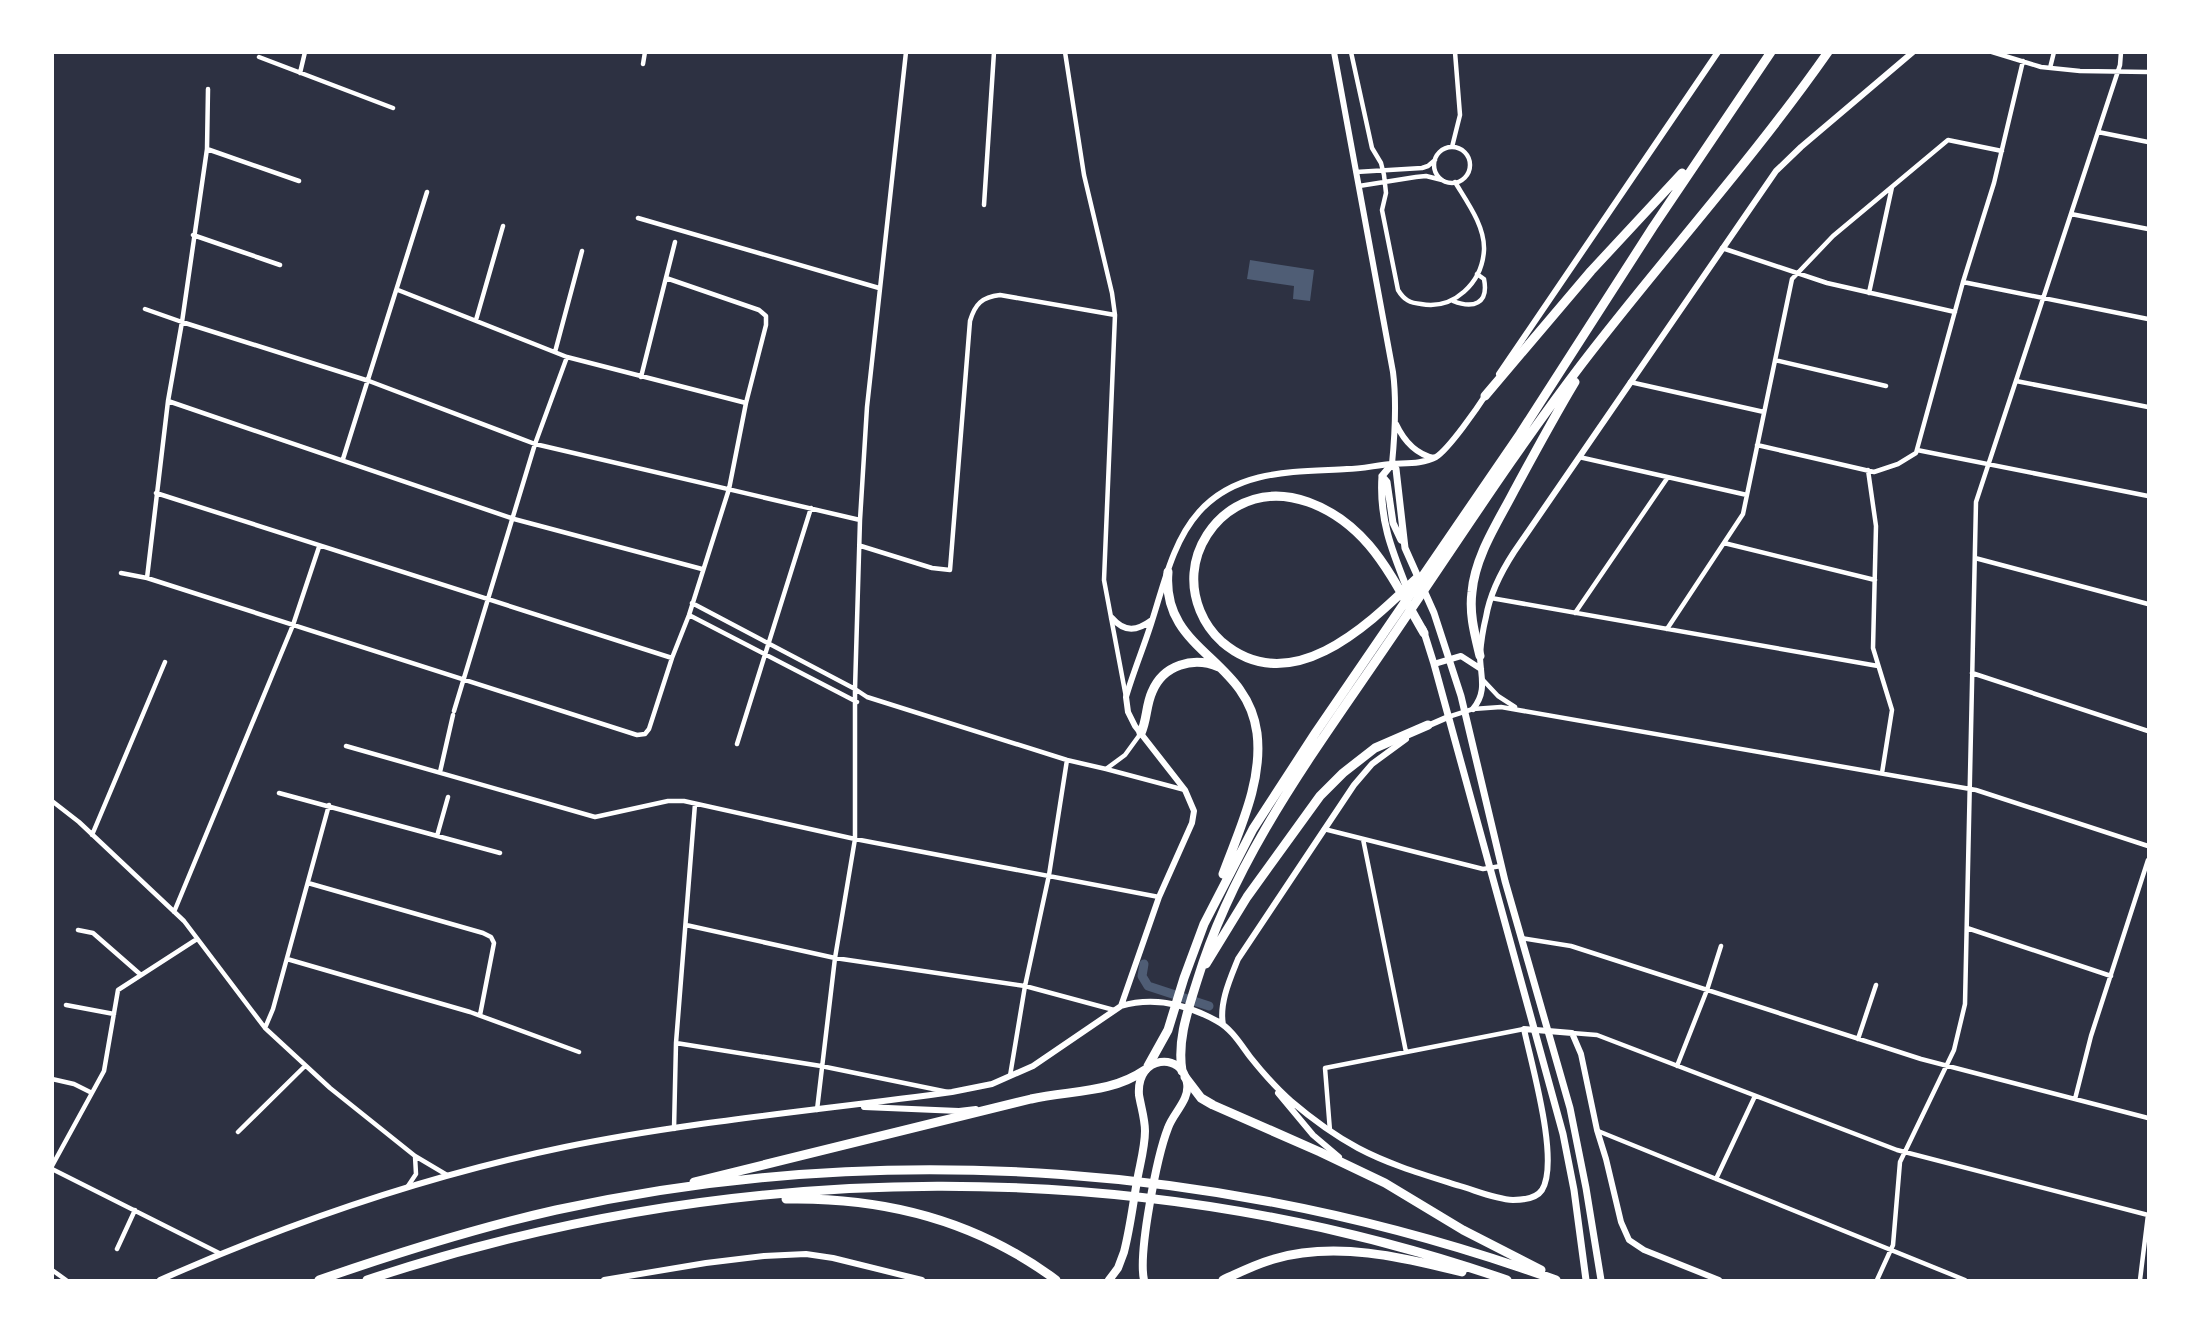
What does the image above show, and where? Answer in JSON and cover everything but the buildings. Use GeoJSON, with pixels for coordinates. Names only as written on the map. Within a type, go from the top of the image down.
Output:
{"type":"FeatureCollection","features":[{"type":"Feature","properties":{"kind":"highway"},"geometry":{"type":"LineString","coordinates":[[1204,924],[1252,829],[1530,419],[1641,245],[1771,52]]}},
{"type":"Feature","properties":{"kind":"highway"},"geometry":{"type":"LineString","coordinates":[[1144,1281],[1142,1265],[1161,1151],[1171,1120],[1187,1093],[1180,1051],[1182,1034],[1196,982],[1220,916],[1261,834],[1543,417],[1659,265],[1744,166],[1828,52]]}},
{"type":"Feature","properties":{"kind":"highway"},"geometry":{"type":"LineString","coordinates":[[1485,396],[1591,271],[1708,145]]}},
{"type":"Feature","properties":{"kind":"highway"},"geometry":{"type":"LineString","coordinates":[[1480,656],[1473,628],[1471,603],[1473,582],[1479,564],[1505,507],[1596,346]]}},
{"type":"Feature","properties":{"kind":"highway"},"geometry":{"type":"LineString","coordinates":[[1424,633],[1369,546],[1334,515],[1305,501],[1274,496],[1246,502],[1230,511],[1215,524],[1205,538],[1197,554],[1194,571],[1194,590],[1204,618],[1221,641],[1251,658],[1280,663],[1312,657],[1344,641],[1383,611],[1434,560]]}},
{"type":"Feature","properties":{"kind":"highway"},"geometry":{"type":"LineString","coordinates":[[1108,1281],[1121,1261],[1143,1148],[1145,1123],[1139,1093],[1147,1068],[1168,1030],[1184,978],[1243,818],[1256,771],[1258,744],[1251,710],[1243,692],[1180,626],[1172,610],[1168,593],[1168,572]]}},
{"type":"Feature","properties":{"kind":"highway"},"geometry":{"type":"LineString","coordinates":[[1141,733],[1152,692],[1168,671],[1184,663],[1193,662],[1224,670]]}},
{"type":"Feature","properties":{"kind":"highway"},"geometry":{"type":"LineString","coordinates":[[1196,982],[1236,914],[1320,796],[1375,748],[1428,725]]}},
{"type":"Feature","properties":{"kind":"highway"},"geometry":{"type":"LineString","coordinates":[[319,1281],[428,1244],[484,1228],[559,1210],[634,1196],[1021,1102],[1107,1087],[1125,1081],[1158,1062],[1164,1062],[1172,1064],[1184,1074],[1201,1098],[1213,1105],[1385,1183],[1463,1230],[1562,1281]]}},
{"type":"Feature","properties":{"kind":"highway"},"geometry":{"type":"LineString","coordinates":[[634,1196],[792,1176],[897,1171],[1030,1172],[1147,1182],[1260,1199],[1363,1221],[1472,1251],[1556,1281]]}},
{"type":"Feature","properties":{"kind":"highway"},"geometry":{"type":"LineString","coordinates":[[367,1281],[450,1254],[519,1235],[619,1215],[709,1201],[814,1191],[922,1186],[1017,1188],[1127,1196],[1219,1209],[1311,1226],[1391,1245],[1507,1281]]}},
{"type":"Feature","properties":{"kind":"highway"},"geometry":{"type":"LineString","coordinates":[[709,1201],[811,1198],[861,1202],[909,1210],[947,1221],[995,1242],[1056,1281]]}},
{"type":"Feature","properties":{"kind":"highway"},"geometry":{"type":"LineString","coordinates":[[1223,1281],[1275,1259],[1328,1251],[1358,1252],[1399,1258],[1497,1281]]}},
{"type":"Feature","properties":{"kind":"main road"},"geometry":{"type":"LineString","coordinates":[[1405,548],[1396,469],[1392,464],[1382,476],[1385,528],[1434,664],[1535,1030],[1568,1155],[1586,1281]]}},
{"type":"Feature","properties":{"kind":"main road"},"geometry":{"type":"LineString","coordinates":[[1382,476],[1389,489],[1393,523],[1434,613],[1464,711],[1501,866],[1575,1131],[1601,1281]]}},
{"type":"Feature","properties":{"kind":"street"},"geometry":{"type":"LineString","coordinates":[[300,73],[305,52]]}},
{"type":"Feature","properties":{"kind":"street"},"geometry":{"type":"LineString","coordinates":[[643,64],[645,52]]}},
{"type":"Feature","properties":{"kind":"street"},"geometry":{"type":"LineString","coordinates":[[817,1110],[835,958],[855,839],[857,702],[855,689],[860,520],[867,407],[906,52]]}},
{"type":"Feature","properties":{"kind":"street"},"geometry":{"type":"LineString","coordinates":[[984,205],[994,52]]}},
{"type":"Feature","properties":{"kind":"street"},"geometry":{"type":"LineString","coordinates":[[1065,52],[1084,175],[1112,292],[1115,315],[1104,580],[1128,712],[1141,733],[1185,790],[1192,805],[1194,817],[1159,897],[1121,1006]]}},
{"type":"Feature","properties":{"kind":"street"},"geometry":{"type":"LineString","coordinates":[[1334,52],[1393,372],[1395,423],[1392,464]]}},
{"type":"Feature","properties":{"kind":"street"},"geometry":{"type":"LineString","coordinates":[[1351,52],[1372,148],[1381,163],[1385,182],[1386,194],[1382,210],[1398,290],[1407,301],[1429,306],[1453,301],[1460,297],[1477,273],[1484,249],[1482,236],[1475,217],[1455,182]]}},
{"type":"Feature","properties":{"kind":"street"},"geometry":{"type":"LineString","coordinates":[[1452,147],[1460,116],[1455,52]]}},
{"type":"Feature","properties":{"kind":"street"},"geometry":{"type":"LineString","coordinates":[[1126,697],[1168,572],[1192,521],[1207,505],[1228,489],[1270,474],[1415,463],[1434,458],[1445,450],[1485,396],[1718,52]]}},
{"type":"Feature","properties":{"kind":"street"},"geometry":{"type":"LineString","coordinates":[[1473,709],[1481,694],[1483,680],[1480,656],[1486,616],[1491,598],[1507,564],[1781,165],[1913,52]]}},
{"type":"Feature","properties":{"kind":"street"},"geometry":{"type":"LineString","coordinates":[[1992,52],[2050,68],[2148,72]]}},
{"type":"Feature","properties":{"kind":"street"},"geometry":{"type":"LineString","coordinates":[[2050,68],[2054,52]]}},
{"type":"Feature","properties":{"kind":"street"},"geometry":{"type":"LineString","coordinates":[[1877,1281],[1893,1245],[1900,1162],[1954,1050],[1965,1004],[1976,502],[2118,71],[2121,52]]}},
{"type":"Feature","properties":{"kind":"street"},"geometry":{"type":"LineString","coordinates":[[259,57],[393,108]]}},
{"type":"Feature","properties":{"kind":"street"},"geometry":{"type":"LineString","coordinates":[[1757,445],[1877,472],[1913,456],[1917,450],[2002,151],[2023,61]]}},
{"type":"Feature","properties":{"kind":"street"},"geometry":{"type":"LineString","coordinates":[[147,578],[168,401],[207,149],[208,89]]}},
{"type":"Feature","properties":{"kind":"street"},"geometry":{"type":"LineString","coordinates":[[2098,132],[2148,142]]}},
{"type":"Feature","properties":{"kind":"street"},"geometry":{"type":"LineString","coordinates":[[1666,629],[1743,514],[1792,279],[1833,236],[1948,140],[2002,151]]}},
{"type":"Feature","properties":{"kind":"street"},"geometry":{"type":"LineString","coordinates":[[1356,172],[1422,168],[1435,160],[1441,151],[1452,147],[1467,155],[1470,166],[1465,177],[1455,182],[1426,176],[1359,186]]}},
{"type":"Feature","properties":{"kind":"street"},"geometry":{"type":"LineString","coordinates":[[207,149],[299,181]]}},
{"type":"Feature","properties":{"kind":"street"},"geometry":{"type":"LineString","coordinates":[[1435,160],[1436,172],[1443,180]]}},
{"type":"Feature","properties":{"kind":"street"},"geometry":{"type":"LineString","coordinates":[[1869,293],[1892,187]]}},
{"type":"Feature","properties":{"kind":"street"},"geometry":{"type":"LineString","coordinates":[[343,459],[427,192]]}},
{"type":"Feature","properties":{"kind":"street"},"geometry":{"type":"LineString","coordinates":[[2071,214],[2148,229]]}},
{"type":"Feature","properties":{"kind":"street"},"geometry":{"type":"LineString","coordinates":[[638,218],[879,288]]}},
{"type":"Feature","properties":{"kind":"street"},"geometry":{"type":"LineString","coordinates":[[476,320],[503,226]]}},
{"type":"Feature","properties":{"kind":"street"},"geometry":{"type":"LineString","coordinates":[[193,235],[280,265]]}},
{"type":"Feature","properties":{"kind":"street"},"geometry":{"type":"LineString","coordinates":[[641,377],[675,242]]}},
{"type":"Feature","properties":{"kind":"street"},"geometry":{"type":"LineString","coordinates":[[1722,248],[1827,284],[1955,312]]}},
{"type":"Feature","properties":{"kind":"street"},"geometry":{"type":"LineString","coordinates":[[555,352],[582,251]]}},
{"type":"Feature","properties":{"kind":"street"},"geometry":{"type":"LineString","coordinates":[[1453,301],[1465,306],[1476,304],[1483,296],[1486,288],[1484,279],[1477,273]]}},
{"type":"Feature","properties":{"kind":"street"},"geometry":{"type":"LineString","coordinates":[[121,573],[147,578],[637,735],[645,734],[649,729],[672,658],[689,615],[729,489],[746,403],[766,325],[766,316],[759,310],[666,278]]}},
{"type":"Feature","properties":{"kind":"street"},"geometry":{"type":"LineString","coordinates":[[1964,282],[2148,319]]}},
{"type":"Feature","properties":{"kind":"street"},"geometry":{"type":"LineString","coordinates":[[398,290],[567,357],[746,403]]}},
{"type":"Feature","properties":{"kind":"street"},"geometry":{"type":"LineString","coordinates":[[861,546],[932,568],[950,570],[970,321],[978,302],[987,296],[1000,295],[1115,315]]}},
{"type":"Feature","properties":{"kind":"street"},"geometry":{"type":"LineString","coordinates":[[145,309],[369,381],[536,444],[860,520]]}},
{"type":"Feature","properties":{"kind":"street"},"geometry":{"type":"LineString","coordinates":[[440,772],[463,678],[536,444],[567,357]]}},
{"type":"Feature","properties":{"kind":"street"},"geometry":{"type":"LineString","coordinates":[[1775,360],[1886,386]]}},
{"type":"Feature","properties":{"kind":"street"},"geometry":{"type":"LineString","coordinates":[[2016,381],[2148,407]]}},
{"type":"Feature","properties":{"kind":"street"},"geometry":{"type":"LineString","coordinates":[[1630,382],[1764,412]]}},
{"type":"Feature","properties":{"kind":"street"},"geometry":{"type":"LineString","coordinates":[[168,401],[514,519],[702,569]]}},
{"type":"Feature","properties":{"kind":"street"},"geometry":{"type":"LineString","coordinates":[[1395,423],[1403,438],[1413,448],[1434,458]]}},
{"type":"Feature","properties":{"kind":"street"},"geometry":{"type":"LineString","coordinates":[[1917,450],[2148,496]]}},
{"type":"Feature","properties":{"kind":"street"},"geometry":{"type":"LineString","coordinates":[[1579,457],[1747,495]]}},
{"type":"Feature","properties":{"kind":"street"},"geometry":{"type":"LineString","coordinates":[[1366,467],[1382,476]]}},
{"type":"Feature","properties":{"kind":"street"},"geometry":{"type":"LineString","coordinates":[[1868,470],[1876,526],[1873,648],[1892,710],[1882,773]]}},
{"type":"Feature","properties":{"kind":"street"},"geometry":{"type":"LineString","coordinates":[[1575,613],[1668,477]]}},
{"type":"Feature","properties":{"kind":"street"},"geometry":{"type":"LineString","coordinates":[[156,493],[672,658]]}},
{"type":"Feature","properties":{"kind":"street"},"geometry":{"type":"LineString","coordinates":[[737,744],[811,508]]}},
{"type":"Feature","properties":{"kind":"street"},"geometry":{"type":"LineString","coordinates":[[1724,543],[1875,580]]}},
{"type":"Feature","properties":{"kind":"street"},"geometry":{"type":"LineString","coordinates":[[174,912],[293,625],[319,547]]}},
{"type":"Feature","properties":{"kind":"street"},"geometry":{"type":"LineString","coordinates":[[1975,558],[2148,604]]}},
{"type":"Feature","properties":{"kind":"street"},"geometry":{"type":"LineString","coordinates":[[1491,598],[1878,666]]}},
{"type":"Feature","properties":{"kind":"street"},"geometry":{"type":"LineString","coordinates":[[692,603],[867,697],[1067,760],[1106,768],[1185,790]]}},
{"type":"Feature","properties":{"kind":"street"},"geometry":{"type":"LineString","coordinates":[[689,615],[857,702]]}},
{"type":"Feature","properties":{"kind":"street"},"geometry":{"type":"LineString","coordinates":[[1112,618],[1120,627],[1129,630],[1140,628],[1152,620]]}},
{"type":"Feature","properties":{"kind":"street"},"geometry":{"type":"LineString","coordinates":[[1434,664],[1461,656],[1482,669]]}},
{"type":"Feature","properties":{"kind":"street"},"geometry":{"type":"LineString","coordinates":[[92,835],[165,662]]}},
{"type":"Feature","properties":{"kind":"street"},"geometry":{"type":"LineString","coordinates":[[1972,673],[2148,731]]}},
{"type":"Feature","properties":{"kind":"street"},"geometry":{"type":"LineString","coordinates":[[1483,680],[1498,696],[1520,710]]}},
{"type":"Feature","properties":{"kind":"street"},"geometry":{"type":"LineString","coordinates":[[857,702],[867,697]]}},
{"type":"Feature","properties":{"kind":"street"},"geometry":{"type":"LineString","coordinates":[[1223,1025],[1222,1012],[1226,992],[1238,959],[1354,785],[1372,764],[1399,743],[1428,725],[1473,709],[1494,706],[1520,710],[1970,789],[2148,846]]}},
{"type":"Feature","properties":{"kind":"street"},"geometry":{"type":"LineString","coordinates":[[1106,768],[1125,755],[1141,733]]}},
{"type":"Feature","properties":{"kind":"street"},"geometry":{"type":"LineString","coordinates":[[346,746],[595,817],[668,801],[684,801],[855,839],[1159,897]]}},
{"type":"Feature","properties":{"kind":"street"},"geometry":{"type":"LineString","coordinates":[[1010,1077],[1025,986],[1049,875],[1067,760]]}},
{"type":"Feature","properties":{"kind":"street"},"geometry":{"type":"LineString","coordinates":[[279,793],[500,853]]}},
{"type":"Feature","properties":{"kind":"street"},"geometry":{"type":"LineString","coordinates":[[437,836],[448,797]]}},
{"type":"Feature","properties":{"kind":"street"},"geometry":{"type":"LineString","coordinates":[[52,801],[174,912],[265,1028],[330,1089],[415,1156],[447,1175]]}},
{"type":"Feature","properties":{"kind":"street"},"geometry":{"type":"LineString","coordinates":[[674,1129],[676,1043],[695,804]]}},
{"type":"Feature","properties":{"kind":"street"},"geometry":{"type":"LineString","coordinates":[[265,1028],[273,1009],[329,805]]}},
{"type":"Feature","properties":{"kind":"street"},"geometry":{"type":"LineString","coordinates":[[1324,829],[1483,869],[1501,866]]}},
{"type":"Feature","properties":{"kind":"street"},"geometry":{"type":"LineString","coordinates":[[1364,839],[1406,1052]]}},
{"type":"Feature","properties":{"kind":"street"},"geometry":{"type":"LineString","coordinates":[[2075,1099],[2091,1036],[2148,860]]}},
{"type":"Feature","properties":{"kind":"street"},"geometry":{"type":"LineString","coordinates":[[308,883],[491,937],[495,944],[480,1015]]}},
{"type":"Feature","properties":{"kind":"street"},"geometry":{"type":"LineString","coordinates":[[686,925],[835,958],[1025,986],[1114,1010]]}},
{"type":"Feature","properties":{"kind":"street"},"geometry":{"type":"LineString","coordinates":[[1967,928],[2111,976]]}},
{"type":"Feature","properties":{"kind":"street"},"geometry":{"type":"LineString","coordinates":[[78,930],[93,933],[141,975]]}},
{"type":"Feature","properties":{"kind":"street"},"geometry":{"type":"LineString","coordinates":[[1521,938],[1571,946],[1946,1066],[2148,1118]]}},
{"type":"Feature","properties":{"kind":"street"},"geometry":{"type":"LineString","coordinates":[[197,939],[118,990],[104,1071],[52,1167],[221,1254]]}},
{"type":"Feature","properties":{"kind":"street"},"geometry":{"type":"LineString","coordinates":[[1677,1066],[1707,990],[1721,946]]}},
{"type":"Feature","properties":{"kind":"street"},"geometry":{"type":"LineString","coordinates":[[286,959],[480,1015],[579,1052]]}},
{"type":"Feature","properties":{"kind":"street"},"geometry":{"type":"LineString","coordinates":[[1858,1039],[1876,985]]}},
{"type":"Feature","properties":{"kind":"street"},"geometry":{"type":"LineString","coordinates":[[160,1281],[221,1254],[351,1204],[447,1175],[574,1146],[674,1129],[952,1092],[992,1084],[1033,1066],[1121,1006],[1141,1002],[1167,1003],[1194,1010],[1223,1025],[1313,1135],[1349,1165]]}},
{"type":"Feature","properties":{"kind":"street"},"geometry":{"type":"LineString","coordinates":[[66,1005],[114,1014]]}},
{"type":"Feature","properties":{"kind":"street"},"geometry":{"type":"LineString","coordinates":[[1271,1082],[1291,1101],[1330,1131],[1360,1149],[1410,1171],[1503,1199],[1533,1197],[1539,1194],[1545,1181],[1547,1151],[1543,1118],[1524,1029]]}},
{"type":"Feature","properties":{"kind":"street"},"geometry":{"type":"LineString","coordinates":[[1330,1131],[1325,1068],[1524,1029],[1597,1035],[1905,1152],[2148,1215],[2140,1281]]}},
{"type":"Feature","properties":{"kind":"street"},"geometry":{"type":"LineString","coordinates":[[1572,1033],[1581,1054],[1597,1131],[1621,1222],[1629,1240],[1644,1250],[1719,1281]]}},
{"type":"Feature","properties":{"kind":"street"},"geometry":{"type":"LineString","coordinates":[[676,1043],[821,1066],[952,1092]]}},
{"type":"Feature","properties":{"kind":"street"},"geometry":{"type":"LineString","coordinates":[[238,1132],[306,1066]]}},
{"type":"Feature","properties":{"kind":"street"},"geometry":{"type":"LineString","coordinates":[[52,1078],[74,1084],[92,1094]]}},
{"type":"Feature","properties":{"kind":"street"},"geometry":{"type":"LineString","coordinates":[[1716,1179],[1755,1096]]}},
{"type":"Feature","properties":{"kind":"street"},"geometry":{"type":"LineString","coordinates":[[847,1106],[959,1111],[1021,1102]]}},
{"type":"Feature","properties":{"kind":"street"},"geometry":{"type":"LineString","coordinates":[[1597,1131],[1965,1281]]}},
{"type":"Feature","properties":{"kind":"street"},"geometry":{"type":"LineString","coordinates":[[407,1187],[416,1173],[415,1156]]}},
{"type":"Feature","properties":{"kind":"street"},"geometry":{"type":"LineString","coordinates":[[117,1249],[135,1210]]}},
{"type":"Feature","properties":{"kind":"street"},"geometry":{"type":"LineString","coordinates":[[609,1280],[653,1271],[764,1256],[806,1254],[833,1258],[922,1281]]}},
{"type":"Feature","properties":{"kind":"street"},"geometry":{"type":"LineString","coordinates":[[52,1270],[66,1281]]}},
{"type":"Feature","properties":{"kind":"street"},"geometry":{"type":"LineString","coordinates":[[648,1281],[653,1271]]}},
{"type":"Feature","properties":{"kind":"water"},"geometry":{"type":"Polygon","coordinates":[[[1250,260],[1314,270],[1310,301],[1293,299],[1294,286],[1247,279],[1250,260]]]}},
{"type":"Feature","properties":{"kind":"waterway"},"geometry":{"type":"LineString","coordinates":[[1144,964],[1142,976],[1148,986],[1209,1006]]}}]}
